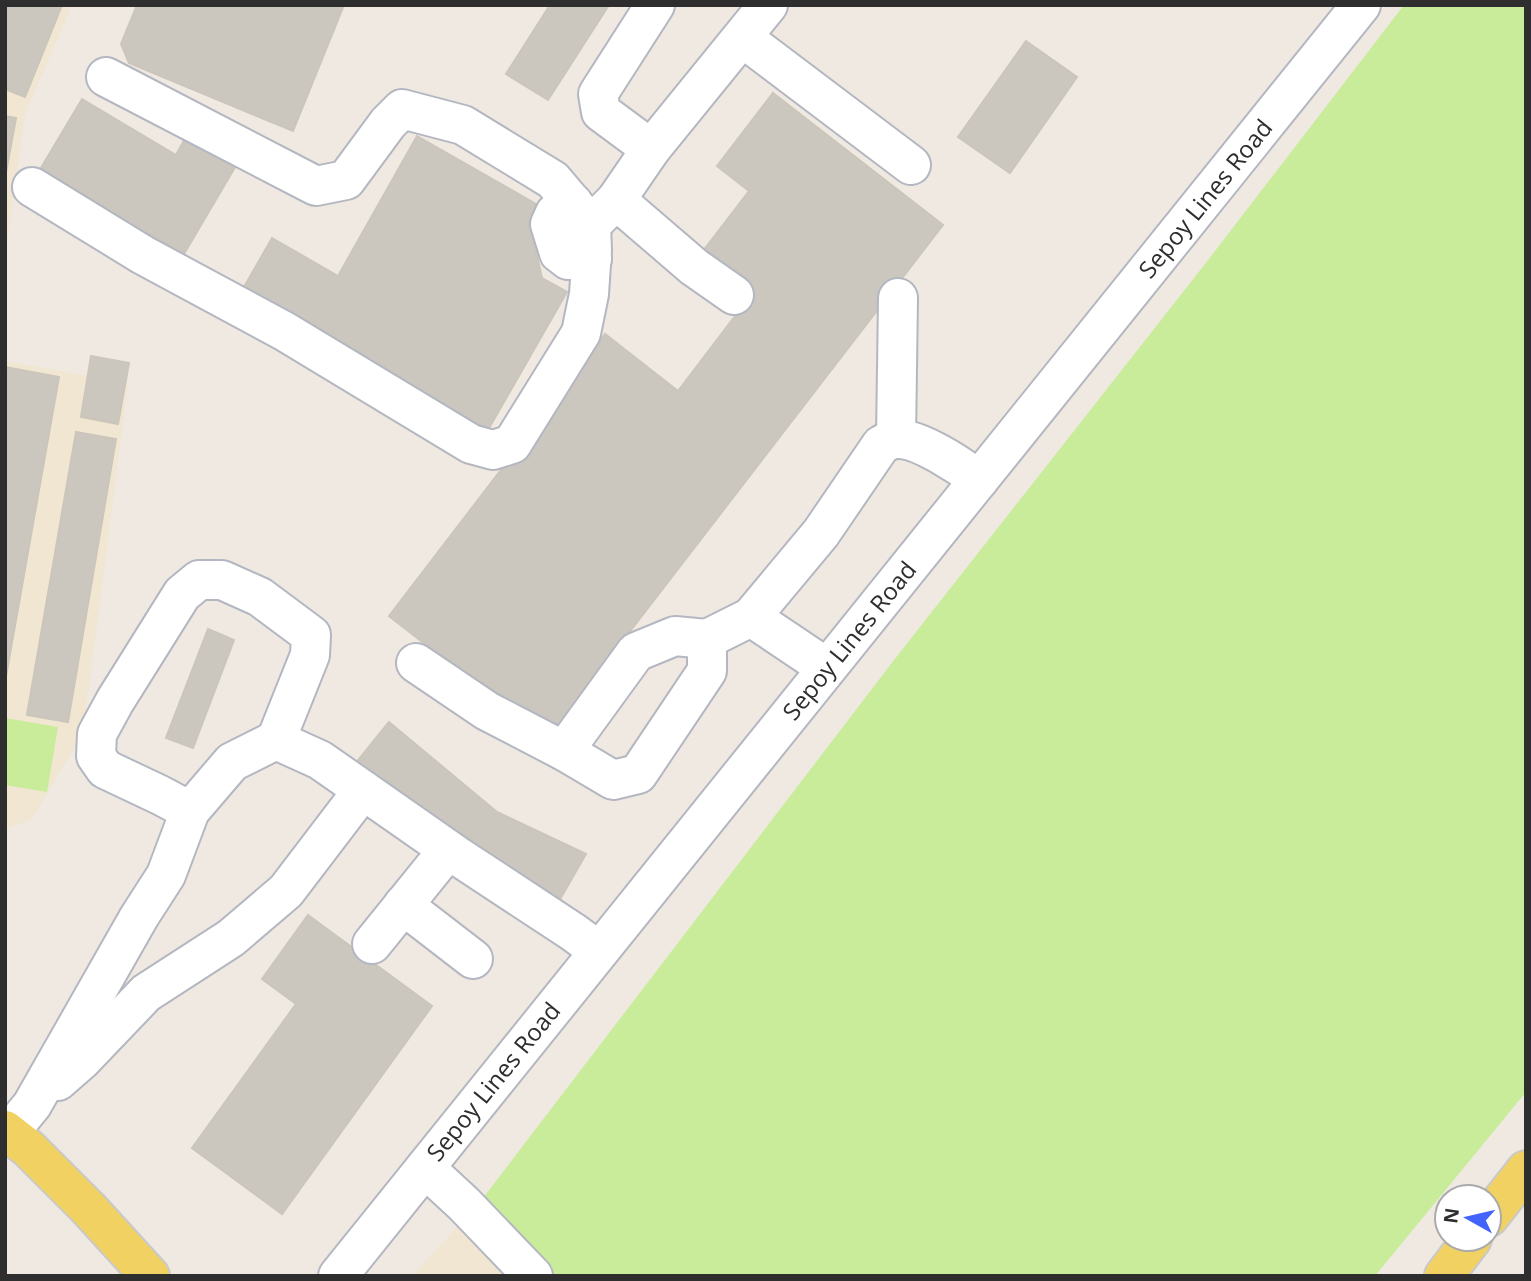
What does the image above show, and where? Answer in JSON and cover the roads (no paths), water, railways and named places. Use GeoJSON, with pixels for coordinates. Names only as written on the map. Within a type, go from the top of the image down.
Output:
{"type":"FeatureCollection","features":[{"type":"Feature","properties":{"kind":"main road"},"geometry":{"type":"LineString","coordinates":[[15,1123],[28,1148],[150,1276]]}},
{"type":"Feature","properties":{"kind":"main road"},"geometry":{"type":"LineString","coordinates":[[1503,1199],[1526,1170]]}},
{"type":"Feature","properties":{"kind":"main road"},"geometry":{"type":"LineString","coordinates":[[1444,1276],[1461,1253]]}},
{"type":"Feature","properties":{"kind":"street"},"geometry":{"type":"LineString","coordinates":[[651,149],[601,112],[598,94],[655,5]]}},
{"type":"Feature","properties":{"kind":"street"},"geometry":{"type":"LineString","coordinates":[[32,187],[143,255],[284,331],[471,444],[493,450],[512,444],[581,333],[589,294],[593,222],[768,5]]}},
{"type":"Feature","properties":{"kind":"street","name":"Sepoy Lines Road"},"geometry":{"type":"LineString","coordinates":[[338,1276],[1362,5]]}},
{"type":"Feature","properties":{"kind":"street"},"geometry":{"type":"LineString","coordinates":[[743,38],[911,165]]}},
{"type":"Feature","properties":{"kind":"street"},"geometry":{"type":"LineString","coordinates":[[106,77],[316,186],[346,180],[388,123],[402,109],[463,125],[553,180],[593,222],[694,267],[734,295]]}},
{"type":"Feature","properties":{"kind":"street"},"geometry":{"type":"LineString","coordinates":[[896,439],[898,298]]}},
{"type":"Feature","properties":{"kind":"street"},"geometry":{"type":"LineString","coordinates":[[564,751],[636,652],[675,636],[707,639],[751,617],[821,533],[881,445],[896,439],[909,441],[949,458],[979,480]]}},
{"type":"Feature","properties":{"kind":"street"},"geometry":{"type":"LineString","coordinates":[[15,1123],[166,875],[190,811],[232,762],[276,740],[310,655],[311,635],[260,597],[222,580],[199,580],[182,594],[114,701],[97,734],[96,756],[105,769],[190,811]]}},
{"type":"Feature","properties":{"kind":"street"},"geometry":{"type":"LineString","coordinates":[[751,617],[827,668]]}},
{"type":"Feature","properties":{"kind":"street"},"geometry":{"type":"LineString","coordinates":[[416,663],[487,711],[613,780],[638,774],[707,671],[707,639]]}},
{"type":"Feature","properties":{"kind":"street"},"geometry":{"type":"LineString","coordinates":[[276,740],[320,760],[599,951]]}},
{"type":"Feature","properties":{"kind":"street"},"geometry":{"type":"LineString","coordinates":[[15,1123],[82,1060],[146,993],[231,938],[286,891],[363,790]]}},
{"type":"Feature","properties":{"kind":"street"},"geometry":{"type":"LineString","coordinates":[[372,944],[449,850]]}},
{"type":"Feature","properties":{"kind":"street"},"geometry":{"type":"LineString","coordinates":[[403,905],[473,959]]}},
{"type":"Feature","properties":{"kind":"street"},"geometry":{"type":"LineString","coordinates":[[425,1168],[464,1204],[533,1276]]}}]}
